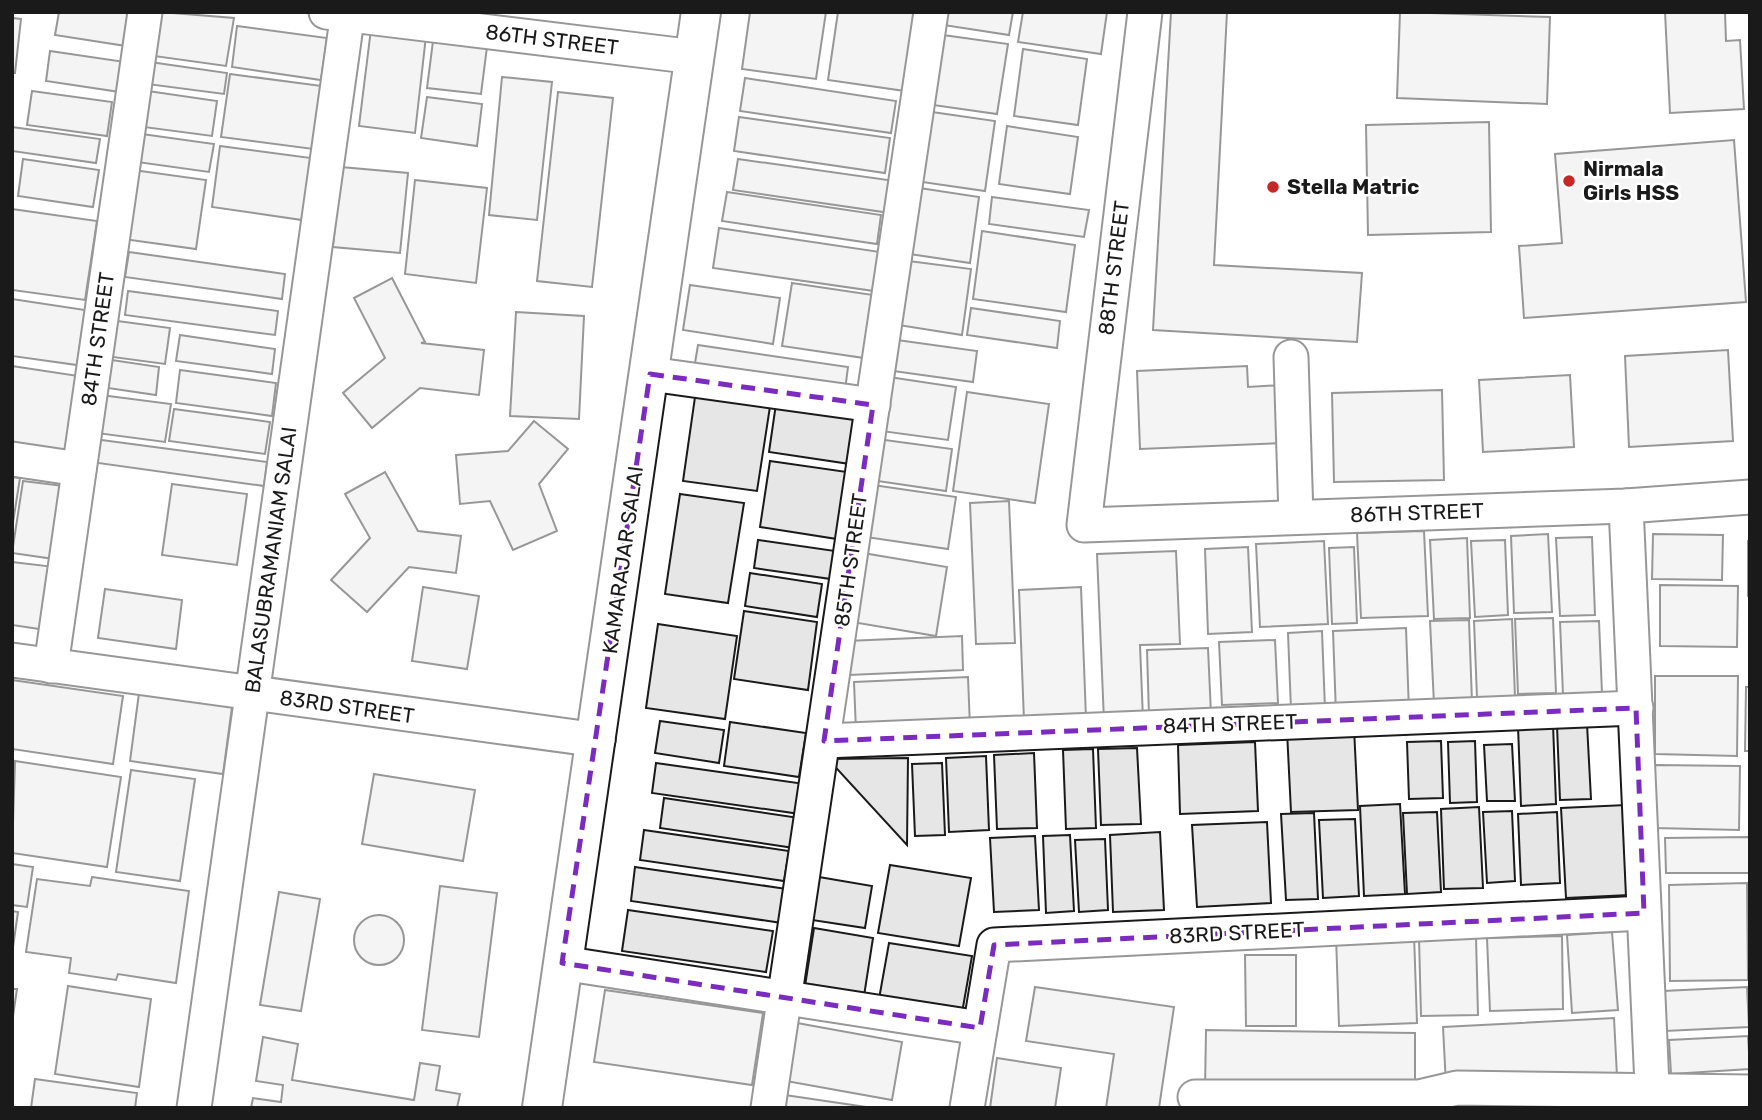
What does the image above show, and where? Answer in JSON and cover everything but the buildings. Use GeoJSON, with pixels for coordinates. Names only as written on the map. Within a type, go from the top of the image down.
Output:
{"type":"FeatureCollection","features":[{"type":"Feature","properties":{"kind":"street","name":"84TH STREET"},"geometry":{"type":"LineString","coordinates":[[51,666],[145,12]]}},
{"type":"Feature","properties":{"kind":"street","name":"KAMARAJAR SALAI"},"geometry":{"type":"LineString","coordinates":[[542,1108],[598,740],[701,12]]}},
{"type":"Feature","properties":{"kind":"street","name":"85TH STREET"},"geometry":{"type":"LineString","coordinates":[[768,1108],[931,12]]}},
{"type":"Feature","properties":{"kind":"street","name":"88TH STREET"},"geometry":{"type":"LineString","coordinates":[[1084,525],[1145,12]]}},
{"type":"Feature","properties":{"kind":"street","name":"86TH STREET"},"geometry":{"type":"LineString","coordinates":[[341,13],[695,57]]}},
{"type":"Feature","properties":{"kind":"street","name":"BALASUBRAMANIAM SALAI"},"geometry":{"type":"LineString","coordinates":[[194,1108],[252,694],[341,13]]}},
{"type":"Feature","properties":{"kind":"street"},"geometry":{"type":"LineString","coordinates":[[1291,357],[1296,517]]}},
{"type":"Feature","properties":{"kind":"street"},"geometry":{"type":"LineString","coordinates":[[650,374],[873,405]]}},
{"type":"Feature","properties":{"kind":"street"},"geometry":{"type":"LineString","coordinates":[[12,459],[79,469]]}},
{"type":"Feature","properties":{"kind":"street","name":"86TH STREET"},"geometry":{"type":"LineString","coordinates":[[1084,525],[1626,506],[1750,498]]}},
{"type":"Feature","properties":{"kind":"street"},"geometry":{"type":"LineString","coordinates":[[1626,506],[1652,1099]]}},
{"type":"Feature","properties":{"kind":"street","name":"83RD STREET"},"geometry":{"type":"LineString","coordinates":[[12,660],[598,740]]}},
{"type":"Feature","properties":{"kind":"street","name":"84TH STREET"},"geometry":{"type":"LineString","coordinates":[[824,741],[1636,708]]}},
{"type":"Feature","properties":{"kind":"street","name":"83RD STREET"},"geometry":{"type":"LineString","coordinates":[[967,1108],[994,945],[1644,914]]}},
{"type":"Feature","properties":{"kind":"street"},"geometry":{"type":"LineString","coordinates":[[562,963],[980,1027]]}},
{"type":"Feature","properties":{"kind":"street"},"geometry":{"type":"LineString","coordinates":[[1195,1097],[1419,1097],[1457,1088],[1652,1099],[1750,1091]]}},
{"type":"Feature","properties":{"kind":"highlighted area"},"geometry":{"type":"Polygon","coordinates":[[[650,374],[873,405],[824,741],[1636,708],[1644,913],[994,945],[980,1028],[562,963],[650,374]]]}},
{"type":"Feature","properties":{"kind":"place","name":"Nirmala Girls HSS"},"geometry":{"type":"Point","coordinates":[1569,181]}},
{"type":"Feature","properties":{"kind":"place","name":"Stella Matric"},"geometry":{"type":"Point","coordinates":[1273,187]}}]}
